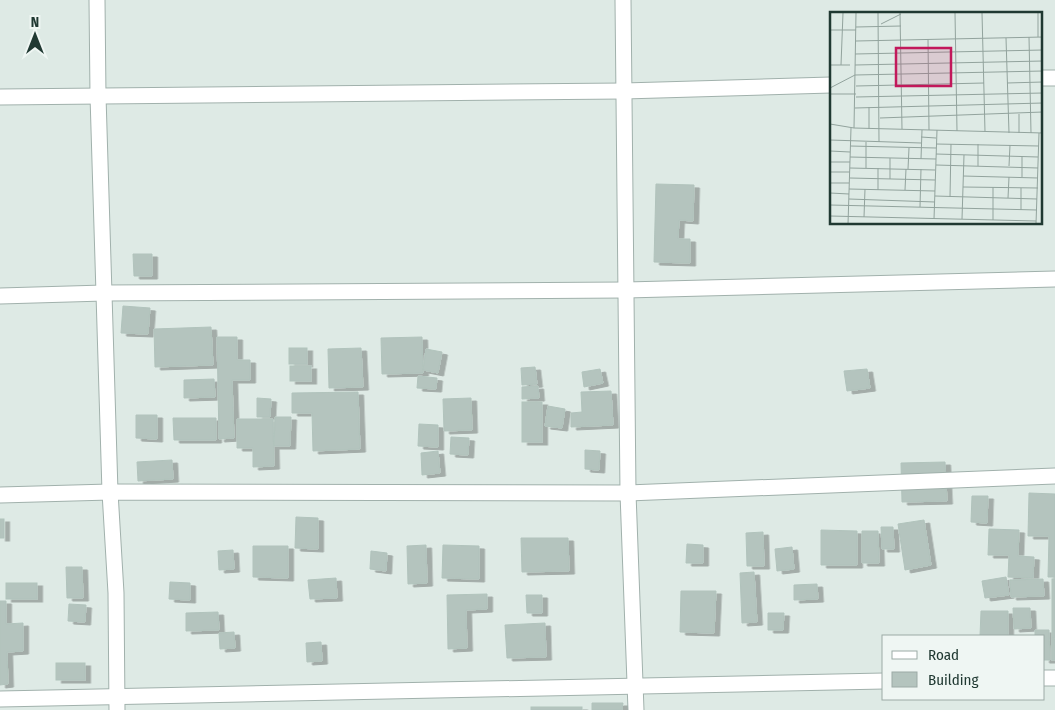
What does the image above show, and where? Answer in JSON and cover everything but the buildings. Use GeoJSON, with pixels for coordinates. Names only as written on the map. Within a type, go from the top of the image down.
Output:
{"type":"FeatureCollection","features":[{"type":"Feature","properties":{"kind":"street"},"geometry":{"type":"LineString","coordinates":[[97,0],[98,96],[110,492],[116,593],[117,703]]}},
{"type":"Feature","properties":{"kind":"street"},"geometry":{"type":"LineString","coordinates":[[623,0],[628,494],[636,710]]}},
{"type":"Feature","properties":{"kind":"street"},"geometry":{"type":"LineString","coordinates":[[1042,78],[1055,78]]}},
{"type":"Feature","properties":{"kind":"street"},"geometry":{"type":"LineString","coordinates":[[0,97],[624,91],[830,84]]}},
{"type":"Feature","properties":{"kind":"street"},"geometry":{"type":"LineString","coordinates":[[0,296],[104,293],[626,290],[1055,279]]}},
{"type":"Feature","properties":{"kind":"street"},"geometry":{"type":"LineString","coordinates":[[0,495],[110,492],[628,494],[1055,476]]}},
{"type":"Feature","properties":{"kind":"street"},"geometry":{"type":"LineString","coordinates":[[0,699],[117,703],[635,687],[882,682]]}}]}
